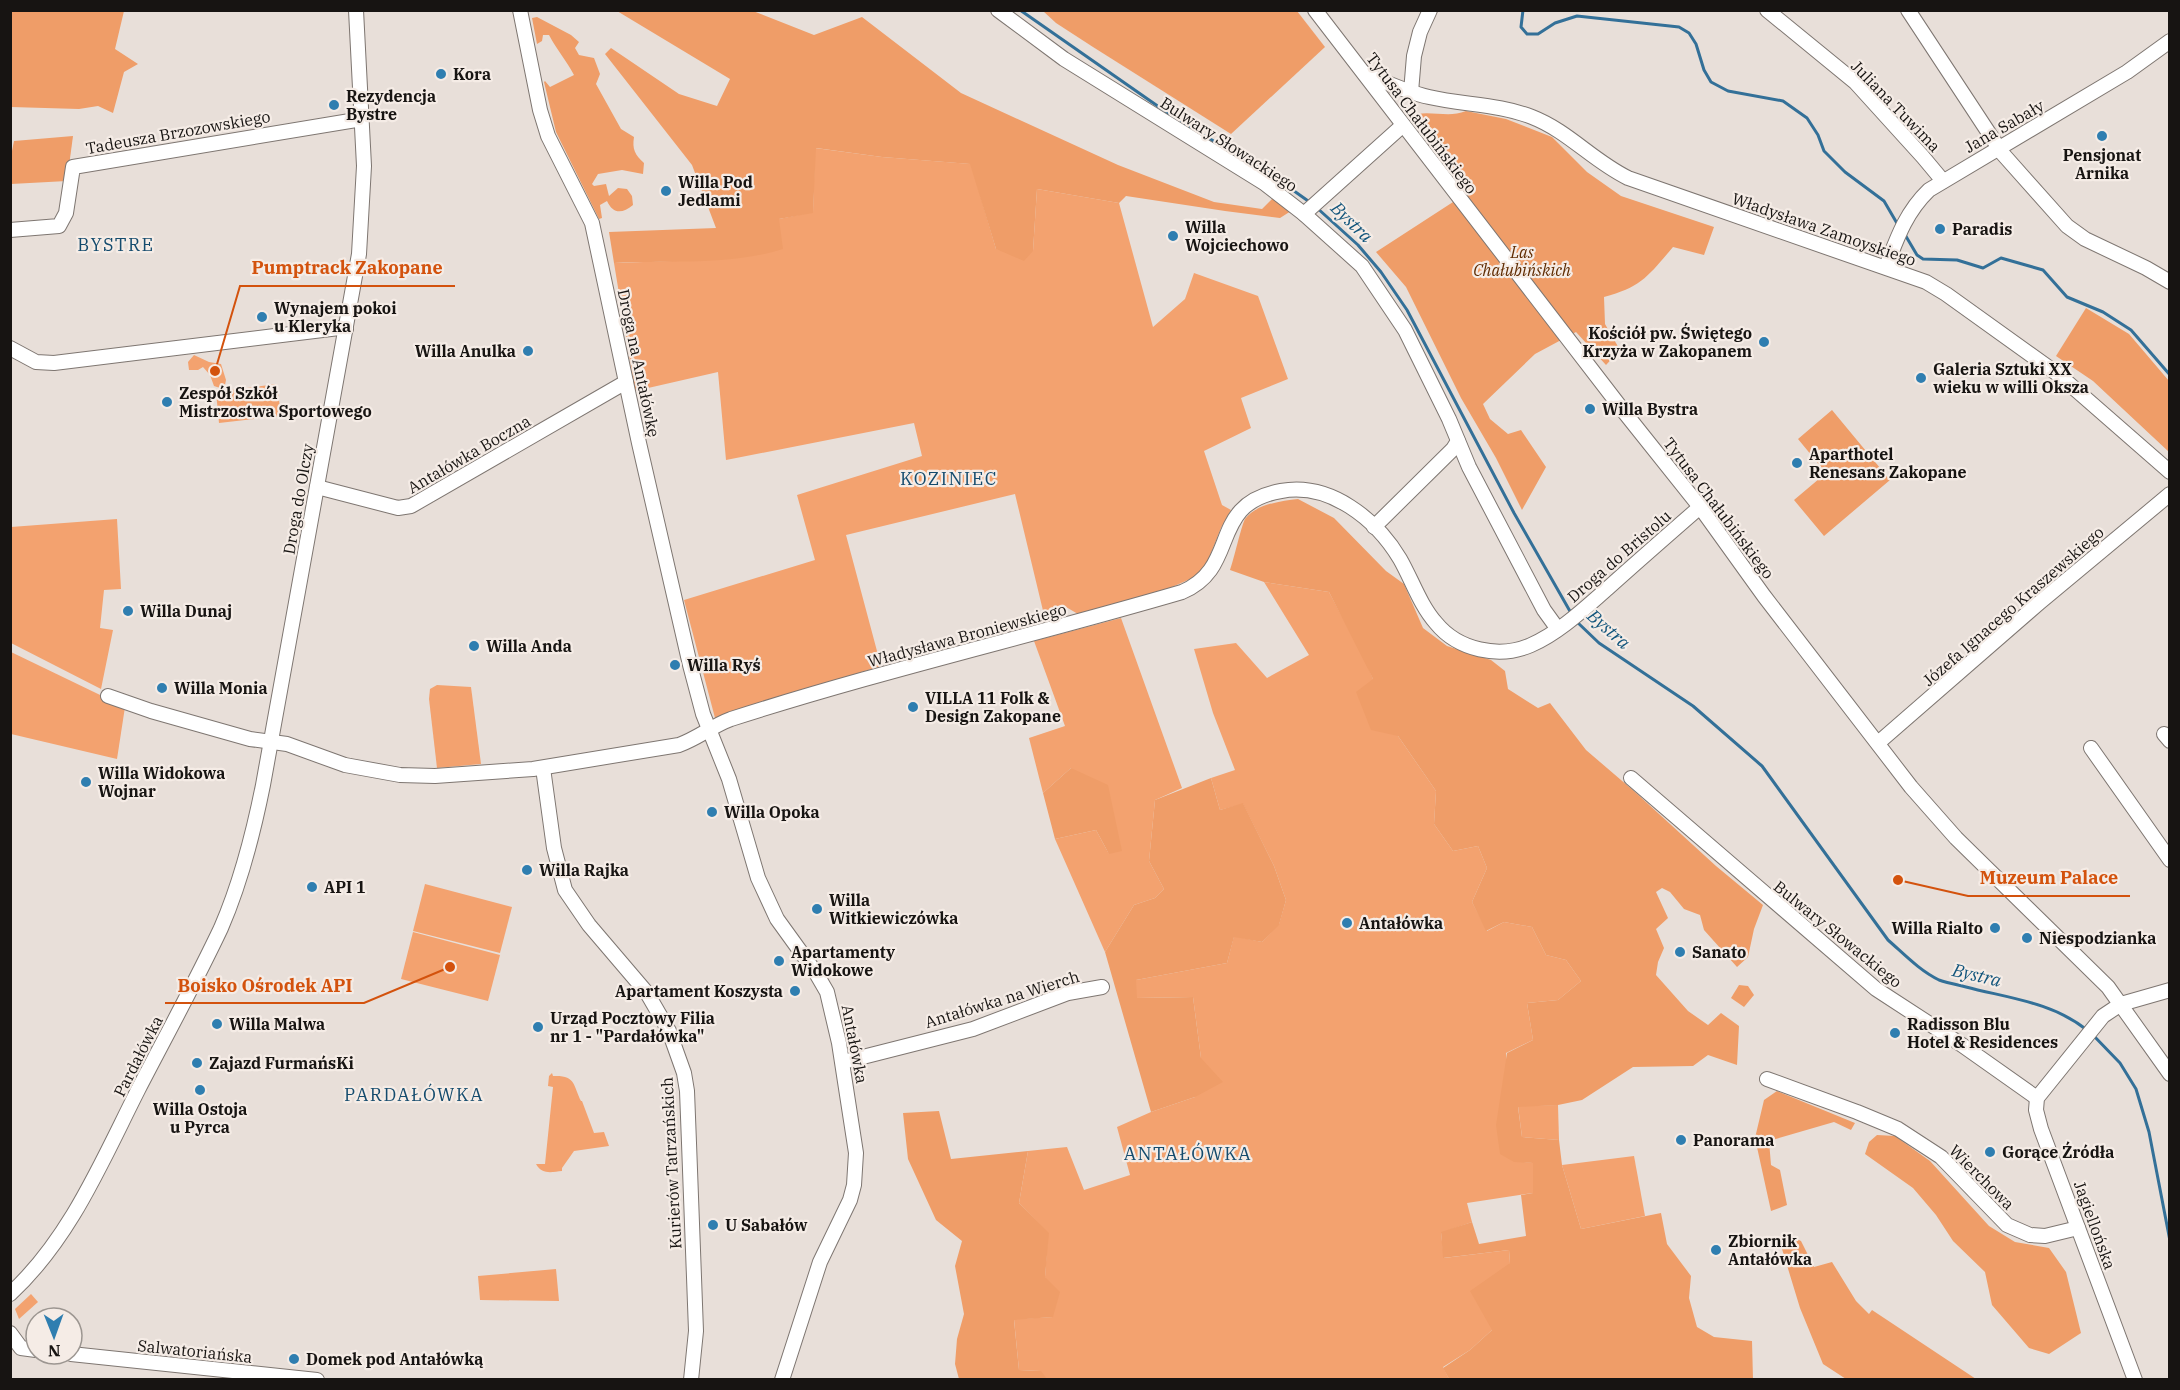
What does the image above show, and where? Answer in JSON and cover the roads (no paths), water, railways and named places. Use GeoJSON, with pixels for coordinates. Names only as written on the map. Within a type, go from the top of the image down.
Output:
{"type":"FeatureCollection","features":[{"type":"Feature","properties":{"kind":"street","name":"Droga do Olczy"},"geometry":{"type":"LineString","coordinates":[[271,742],[359,254],[363,217],[364,165],[357,10]]}},
{"type":"Feature","properties":{"kind":"street","name":"Bulwary Słowackiego"},"geometry":{"type":"LineString","coordinates":[[998,10],[1064,59],[1228,160],[1306,212],[1362,266],[1405,330],[1469,467],[1544,610],[1562,625]]}},
{"type":"Feature","properties":{"kind":"street","name":"Tytusa Chałubińskiego"},"geometry":{"type":"LineString","coordinates":[[1315,10],[1402,126],[1700,507],[1839,696],[1911,787],[1956,838],[2108,987],[2169,1074]]}},
{"type":"Feature","properties":{"kind":"street"},"geometry":{"type":"LineString","coordinates":[[1411,92],[1414,56],[1420,32],[1430,10]]}},
{"type":"Feature","properties":{"kind":"street","name":"Juliana Tuwima"},"geometry":{"type":"LineString","coordinates":[[1767,10],[1854,82],[1943,181]]}},
{"type":"Feature","properties":{"kind":"street","name":"Droga na Antałówkę"},"geometry":{"type":"LineString","coordinates":[[520,12],[540,110],[548,136],[592,223],[690,664],[709,729]]}},
{"type":"Feature","properties":{"kind":"street"},"geometry":{"type":"LineString","coordinates":[[1911,12],[2013,167],[2072,230],[2169,282]]}},
{"type":"Feature","properties":{"kind":"street","name":"Jana Sabały"},"geometry":{"type":"LineString","coordinates":[[1886,267],[1907,216],[1923,196],[1943,181],[2127,72],[2169,41]]}},
{"type":"Feature","properties":{"kind":"street","name":"Władysława Zamoyskiego"},"geometry":{"type":"LineString","coordinates":[[1362,73],[1428,97],[1506,109],[1534,118],[1559,130],[1611,169],[1628,178],[1919,279],[1940,290],[2068,382],[2169,472]]}},
{"type":"Feature","properties":{"kind":"street","name":"Władysława Zamoyskiego"},"geometry":{"type":"LineString","coordinates":[[1390,110],[1407,98],[1428,97]]}},
{"type":"Feature","properties":{"kind":"street","name":"Tadeusza Brzozowskiego"},"geometry":{"type":"LineString","coordinates":[[10,230],[59,226],[66,213],[73,167],[362,119]]}},
{"type":"Feature","properties":{"kind":"street"},"geometry":{"type":"LineString","coordinates":[[1306,212],[1402,126]]}},
{"type":"Feature","properties":{"kind":"street"},"geometry":{"type":"LineString","coordinates":[[10,348],[36,362],[54,363],[339,328],[346,329]]}},
{"type":"Feature","properties":{"kind":"street","name":"Antałówka Boczna"},"geometry":{"type":"LineString","coordinates":[[317,488],[398,508],[411,506],[626,382]]}},
{"type":"Feature","properties":{"kind":"street"},"geometry":{"type":"LineString","coordinates":[[1374,527],[1453,449],[1458,441]]}},
{"type":"Feature","properties":{"kind":"street","name":"Władysława Broniewskiego"},"geometry":{"type":"LineString","coordinates":[[108,696],[161,714],[250,739],[287,744],[330,761],[400,775],[435,776],[543,768],[679,745],[731,719],[814,693],[1182,592],[1202,582],[1210,573],[1218,560],[1230,526],[1240,510],[1257,498],[1292,490],[1325,494],[1352,508],[1374,527],[1399,558],[1433,620],[1459,642],[1483,649],[1507,652],[1531,645],[1562,625]]}},
{"type":"Feature","properties":{"kind":"street","name":"Józefa Ignacego Kraszewskiego"},"geometry":{"type":"LineString","coordinates":[[1878,743],[2169,494]]}},
{"type":"Feature","properties":{"kind":"street","name":"Droga do Bristolu"},"geometry":{"type":"LineString","coordinates":[[1562,625],[1583,610],[1700,507]]}},
{"type":"Feature","properties":{"kind":"street","name":"Antałówka"},"geometry":{"type":"LineString","coordinates":[[709,729],[729,779],[758,878],[777,918],[827,992],[843,1062],[856,1153],[854,1185],[850,1200],[820,1262],[782,1380]]}},
{"type":"Feature","properties":{"kind":"street","name":"Pardałówka"},"geometry":{"type":"LineString","coordinates":[[10,1293],[47,1254],[78,1206],[221,928],[249,850],[271,742]]}},
{"type":"Feature","properties":{"kind":"street"},"geometry":{"type":"LineString","coordinates":[[2091,748],[2169,860]]}},
{"type":"Feature","properties":{"kind":"street","name":"Kurierów Tatrzańskich"},"geometry":{"type":"LineString","coordinates":[[543,768],[554,848],[565,890],[589,925],[647,993],[669,1031],[684,1073],[687,1090],[696,1331],[691,1380]]}},
{"type":"Feature","properties":{"kind":"street","name":"Bulwary Słowackiego"},"geometry":{"type":"LineString","coordinates":[[1631,778],[1876,989],[1962,1045],[2037,1098]]}},
{"type":"Feature","properties":{"kind":"street","name":"Antałówka na Wierch"},"geometry":{"type":"LineString","coordinates":[[843,1062],[973,1029],[1068,993],[1102,987]]}},
{"type":"Feature","properties":{"kind":"street"},"geometry":{"type":"LineString","coordinates":[[2037,1098],[2100,1021],[2121,1004],[2169,990]]}},
{"type":"Feature","properties":{"kind":"street","name":"Wierchowa"},"geometry":{"type":"LineString","coordinates":[[1767,1078],[1898,1129],[1941,1157],[2007,1225],[2030,1235],[2045,1236],[2078,1228]]}},
{"type":"Feature","properties":{"kind":"street","name":"Jagiellońska"},"geometry":{"type":"LineString","coordinates":[[2037,1098],[2036,1110],[2041,1130],[2135,1380]]}},
{"type":"Feature","properties":{"kind":"street"},"geometry":{"type":"LineString","coordinates":[[10,1333],[21,1348],[24,1348]]}},
{"type":"Feature","properties":{"kind":"street","name":"Salwatoriańska"},"geometry":{"type":"LineString","coordinates":[[84,1355],[317,1380]]}},
{"type":"Feature","properties":{"kind":"waterway","name":"Bystra"},"geometry":{"type":"LineString","coordinates":[[1020,10],[1182,123],[1263,169],[1311,203]]}},
{"type":"Feature","properties":{"kind":"waterway"},"geometry":{"type":"LineString","coordinates":[[1523,10],[1521,27],[1527,34],[1538,34],[1555,23],[1577,16],[1679,27],[1689,33],[1696,44],[1704,70],[1711,82],[1728,91],[1783,101],[1807,118],[1818,135],[1824,151],[1845,172],[1884,201],[1898,225]]}},
{"type":"Feature","properties":{"kind":"waterway","name":"Bystra"},"geometry":{"type":"LineString","coordinates":[[1316,207],[1358,245],[1381,272],[1407,310],[1514,513],[1571,613]]}},
{"type":"Feature","properties":{"kind":"waterway"},"geometry":{"type":"LineString","coordinates":[[1904,233],[1917,255],[1923,259],[1957,260],[1983,268],[2001,258],[2043,270],[2067,297],[2103,312],[2131,330],[2170,375]]}},
{"type":"Feature","properties":{"kind":"waterway","name":"Bystra"},"geometry":{"type":"LineString","coordinates":[[1576,621],[1599,643],[1693,706],[1762,766],[1888,940],[1919,967],[1939,980],[2044,1007],[2087,1030]]}},
{"type":"Feature","properties":{"kind":"waterway","name":"Bystra"},"geometry":{"type":"LineString","coordinates":[[2092,1034],[2120,1063],[2136,1089],[2149,1132],[2170,1241]]}},
{"type":"Feature","properties":{"kind":"place","name":"Kora"},"geometry":{"type":"Point","coordinates":[441,74]}},
{"type":"Feature","properties":{"kind":"place","name":"Rezydencja Bystre"},"geometry":{"type":"Point","coordinates":[334,105]}},
{"type":"Feature","properties":{"kind":"place","name":"Pensjonat Arnika"},"geometry":{"type":"Point","coordinates":[2102,136]}},
{"type":"Feature","properties":{"kind":"place","name":"Willa Pod Jedlami"},"geometry":{"type":"Point","coordinates":[666,191]}},
{"type":"Feature","properties":{"kind":"place","name":"Paradis"},"geometry":{"type":"Point","coordinates":[1940,229]}},
{"type":"Feature","properties":{"kind":"place","name":"Willa Wojciechowo"},"geometry":{"type":"Point","coordinates":[1173,236]}},
{"type":"Feature","properties":{"kind":"place","name":"Wynajem pokoi u Kleryka"},"geometry":{"type":"Point","coordinates":[262,317]}},
{"type":"Feature","properties":{"kind":"place","name":"Kościół pw. Świętego Krzyża w Zakopanem"},"geometry":{"type":"Point","coordinates":[1764,342]}},
{"type":"Feature","properties":{"kind":"place","name":"Willa Anulka"},"geometry":{"type":"Point","coordinates":[528,351]}},
{"type":"Feature","properties":{"kind":"place","name":"Pumptrack Zakopane"},"geometry":{"type":"Point","coordinates":[215,371]}},
{"type":"Feature","properties":{"kind":"place","name":"Galeria Sztuki XX wieku w willi Oksza"},"geometry":{"type":"Point","coordinates":[1921,378]}},
{"type":"Feature","properties":{"kind":"place","name":"Zespół Szkół Mistrzostwa Sportowego"},"geometry":{"type":"Point","coordinates":[167,402]}},
{"type":"Feature","properties":{"kind":"place","name":"Willa Bystra"},"geometry":{"type":"Point","coordinates":[1590,409]}},
{"type":"Feature","properties":{"kind":"place","name":"Aparthotel Renesans Zakopane"},"geometry":{"type":"Point","coordinates":[1797,463]}},
{"type":"Feature","properties":{"kind":"place","name":"Willa Dunaj"},"geometry":{"type":"Point","coordinates":[128,611]}},
{"type":"Feature","properties":{"kind":"place","name":"Willa Anda"},"geometry":{"type":"Point","coordinates":[474,646]}},
{"type":"Feature","properties":{"kind":"place","name":"Willa Ryś"},"geometry":{"type":"Point","coordinates":[675,665]}},
{"type":"Feature","properties":{"kind":"place","name":"Willa Monia"},"geometry":{"type":"Point","coordinates":[162,688]}},
{"type":"Feature","properties":{"kind":"place","name":"VILLA 11 Folk & Design Zakopane"},"geometry":{"type":"Point","coordinates":[913,707]}},
{"type":"Feature","properties":{"kind":"place","name":"Willa Widokowa Wojnar"},"geometry":{"type":"Point","coordinates":[86,782]}},
{"type":"Feature","properties":{"kind":"place","name":"Willa Opoka"},"geometry":{"type":"Point","coordinates":[712,812]}},
{"type":"Feature","properties":{"kind":"place","name":"Willa Rajka"},"geometry":{"type":"Point","coordinates":[527,870]}},
{"type":"Feature","properties":{"kind":"place","name":"Muzeum Palace"},"geometry":{"type":"Point","coordinates":[1898,880]}},
{"type":"Feature","properties":{"kind":"place","name":"API 1"},"geometry":{"type":"Point","coordinates":[312,887]}},
{"type":"Feature","properties":{"kind":"place","name":"Willa Witkiewiczówka"},"geometry":{"type":"Point","coordinates":[817,909]}},
{"type":"Feature","properties":{"kind":"place","name":"Antałówka"},"geometry":{"type":"Point","coordinates":[1347,923]}},
{"type":"Feature","properties":{"kind":"place","name":"Willa Rialto"},"geometry":{"type":"Point","coordinates":[1995,928]}},
{"type":"Feature","properties":{"kind":"place","name":"Niespodzianka"},"geometry":{"type":"Point","coordinates":[2027,938]}},
{"type":"Feature","properties":{"kind":"place","name":"Sanato"},"geometry":{"type":"Point","coordinates":[1680,952]}},
{"type":"Feature","properties":{"kind":"place","name":"Apartamenty Widokowe"},"geometry":{"type":"Point","coordinates":[779,961]}},
{"type":"Feature","properties":{"kind":"place","name":"Boisko Ośrodek API"},"geometry":{"type":"Point","coordinates":[450,967]}},
{"type":"Feature","properties":{"kind":"place","name":"Apartament Koszysta"},"geometry":{"type":"Point","coordinates":[795,991]}},
{"type":"Feature","properties":{"kind":"place","name":"Willa Malwa"},"geometry":{"type":"Point","coordinates":[217,1024]}},
{"type":"Feature","properties":{"kind":"place","name":"Urząd Pocztowy Filia nr 1 - \"Pardałówka\""},"geometry":{"type":"Point","coordinates":[538,1027]}},
{"type":"Feature","properties":{"kind":"place","name":"Radisson Blu Hotel & Residences"},"geometry":{"type":"Point","coordinates":[1895,1033]}},
{"type":"Feature","properties":{"kind":"place","name":"Zajazd FurmańsKi"},"geometry":{"type":"Point","coordinates":[197,1063]}},
{"type":"Feature","properties":{"kind":"place","name":"Willa Ostoja u Pyrca"},"geometry":{"type":"Point","coordinates":[200,1090]}},
{"type":"Feature","properties":{"kind":"place","name":"Panorama"},"geometry":{"type":"Point","coordinates":[1681,1140]}},
{"type":"Feature","properties":{"kind":"place","name":"Gorące Źródła"},"geometry":{"type":"Point","coordinates":[1990,1152]}},
{"type":"Feature","properties":{"kind":"place","name":"U Sabałów"},"geometry":{"type":"Point","coordinates":[713,1225]}},
{"type":"Feature","properties":{"kind":"place","name":"Zbiornik Antałówka"},"geometry":{"type":"Point","coordinates":[1716,1250]}},
{"type":"Feature","properties":{"kind":"place","name":"Domek pod Antałówką"},"geometry":{"type":"Point","coordinates":[294,1359]}},
{"type":"Feature","properties":{"kind":"district","name":"BYSTRE"},"geometry":{"type":"Point","coordinates":[116,244]}},
{"type":"Feature","properties":{"kind":"district","name":"KOZINIEC"},"geometry":{"type":"Point","coordinates":[949,478]}},
{"type":"Feature","properties":{"kind":"district","name":"PARDAŁÓWKA"},"geometry":{"type":"Point","coordinates":[414,1094]}},
{"type":"Feature","properties":{"kind":"district","name":"ANTAŁÓWKA"},"geometry":{"type":"Point","coordinates":[1188,1153]}},
{"type":"Feature","properties":{"kind":"park label","name":"Las Chałubińskich"},"geometry":{"type":"Point","coordinates":[1522,261]}}]}
